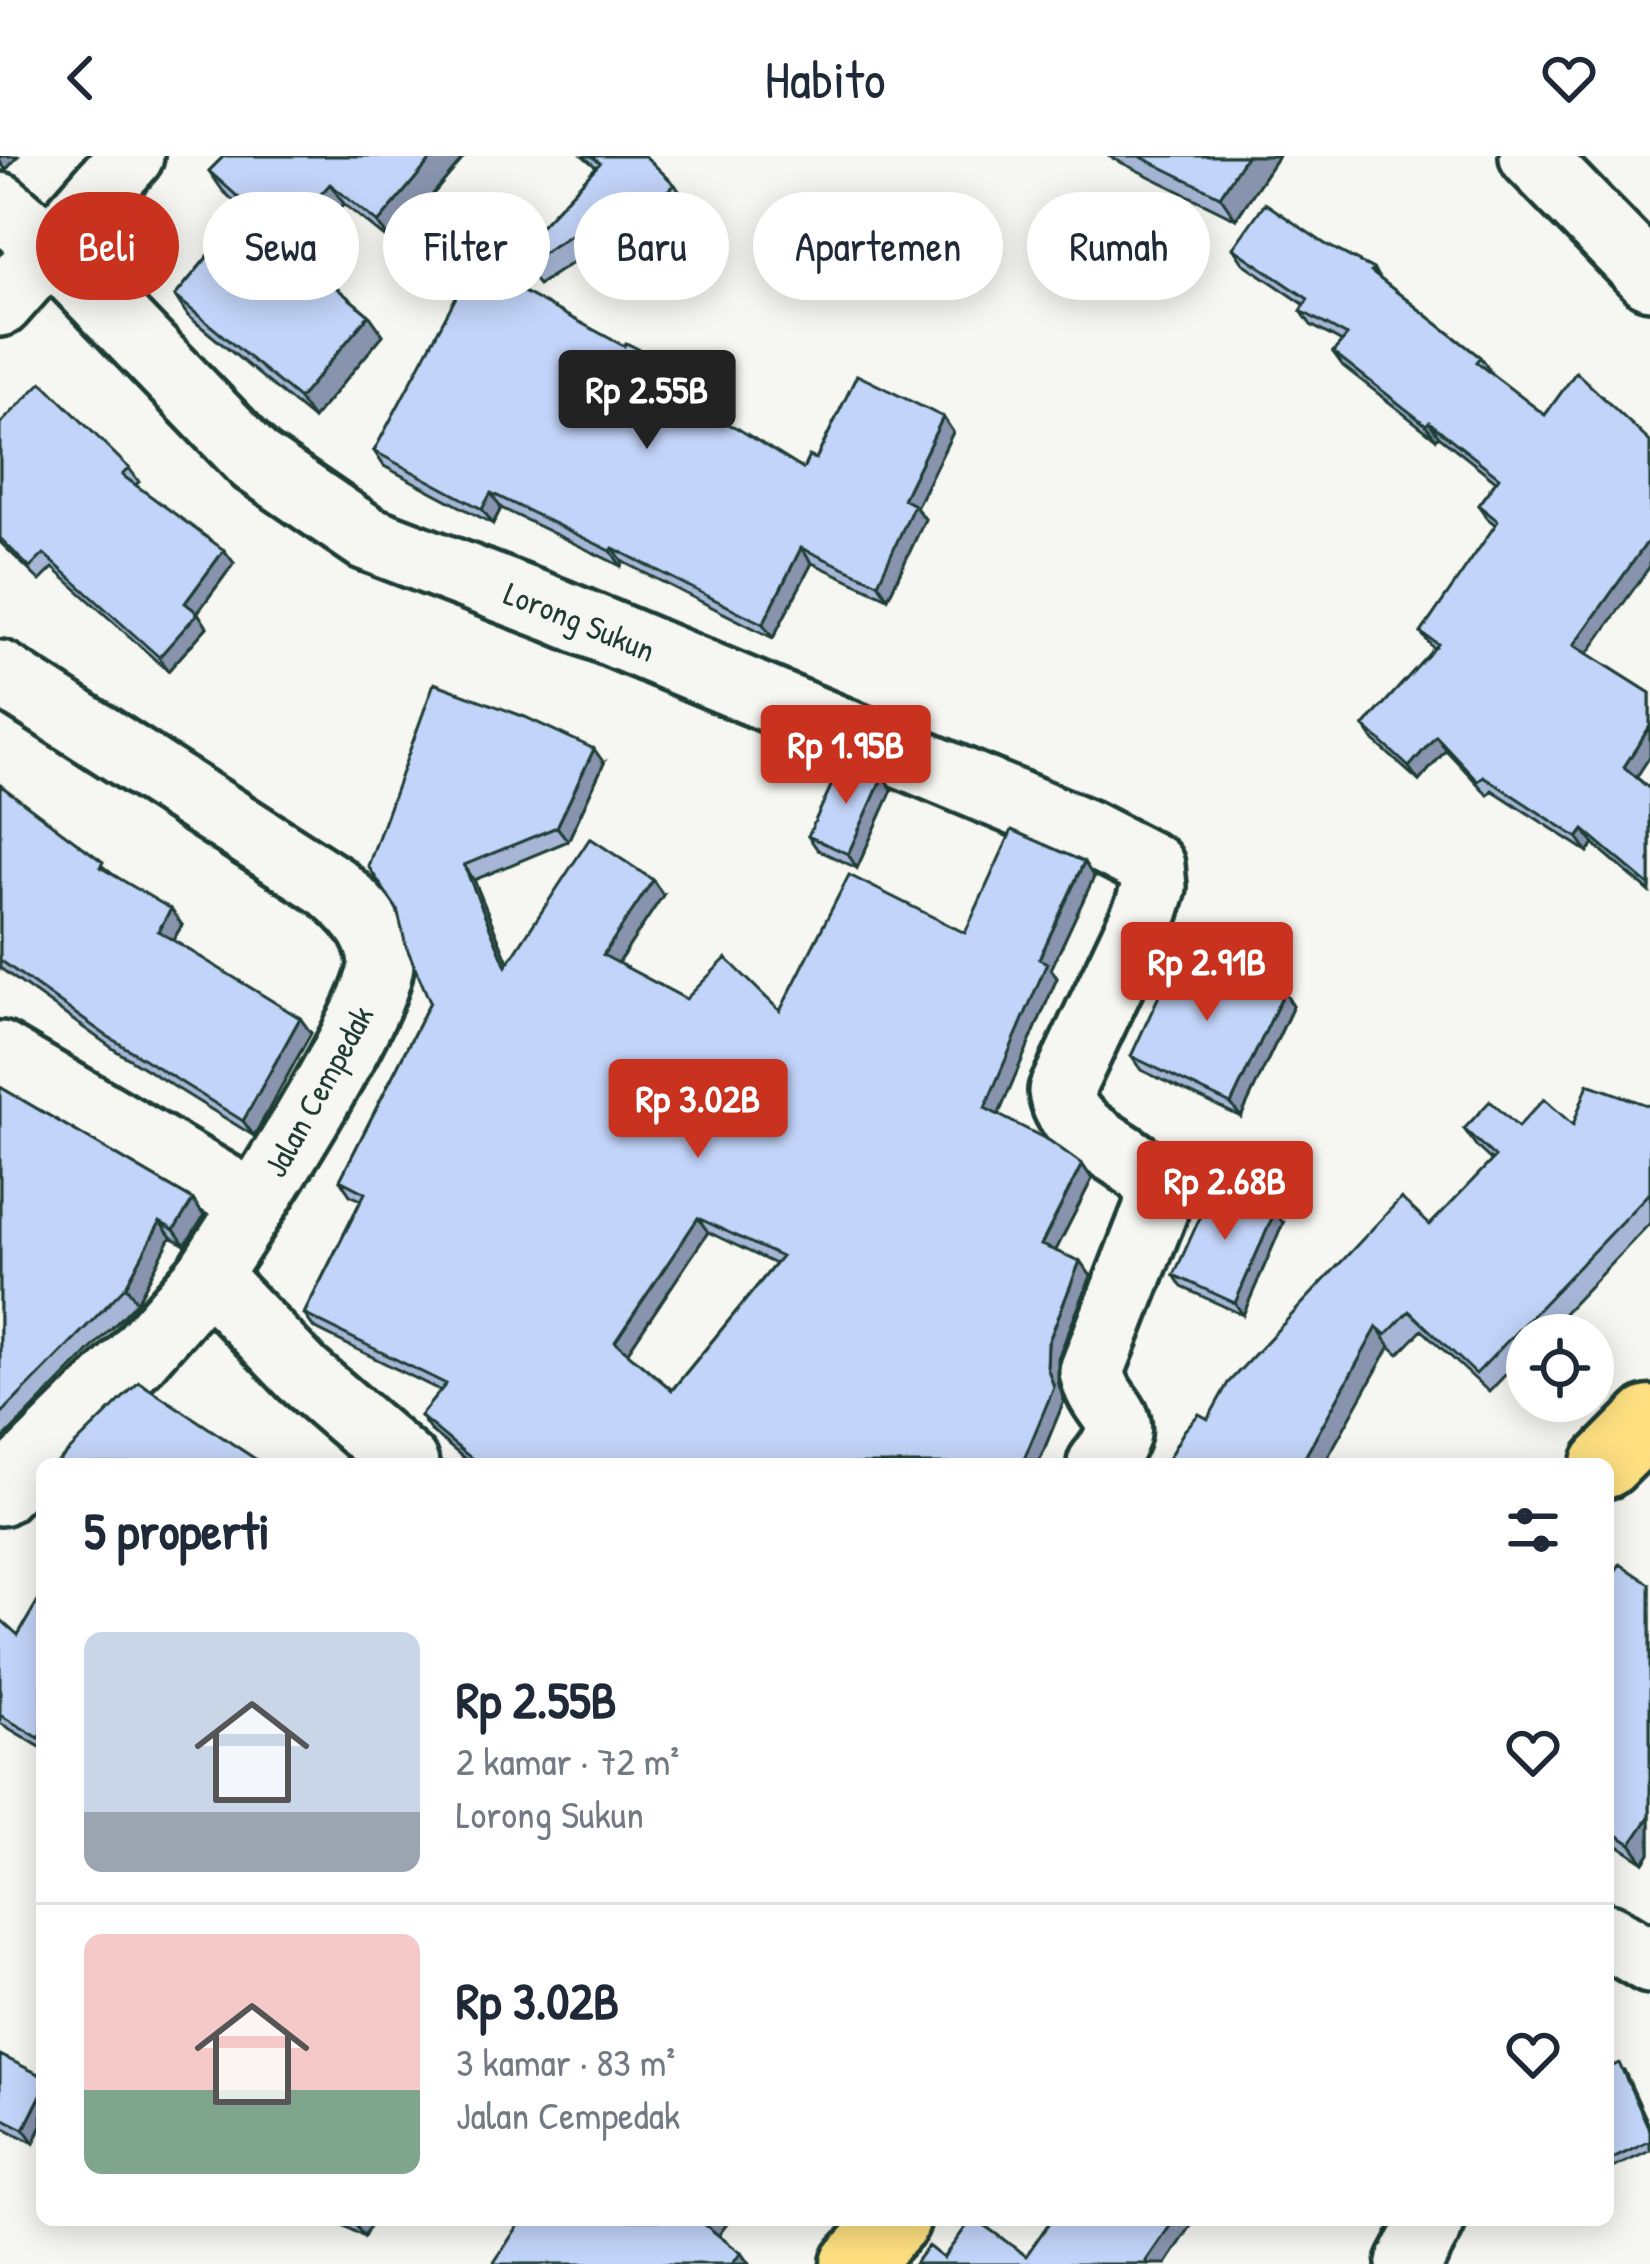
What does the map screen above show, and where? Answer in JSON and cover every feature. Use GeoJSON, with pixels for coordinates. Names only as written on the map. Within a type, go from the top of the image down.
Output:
{"type":"FeatureCollection","features":[{"type":"Feature","properties":{"kind":"main road"},"geometry":{"type":"LineString","coordinates":[[1612,1458],[1650,1420]]}},
{"type":"Feature","properties":{"kind":"main road"},"geometry":{"type":"LineString","coordinates":[[855,2264],[890,2226]]}},
{"type":"Feature","properties":{"kind":"street"},"geometry":{"type":"LineString","coordinates":[[98,192],[130,156]]}},
{"type":"Feature","properties":{"kind":"street"},"geometry":{"type":"LineString","coordinates":[[1532,156],[1646,262]]}},
{"type":"Feature","properties":{"kind":"street"},"geometry":{"type":"LineString","coordinates":[[0,205],[36,236]]}},
{"type":"Feature","properties":{"kind":"street"},"geometry":{"type":"LineString","coordinates":[[0,304],[36,262]]}},
{"type":"Feature","properties":{"kind":"street","name":"Lorong Sukun"},"geometry":{"type":"LineString","coordinates":[[100,300],[256,462],[367,538],[552,609],[1086,832],[1152,866],[1154,887],[1147,909],[1061,1090],[1070,1114],[1140,1169],[1158,1194],[1092,1372],[1120,1429],[1105,1458]]}},
{"type":"Feature","properties":{"kind":"street","name":"Jalan Cempedak"},"geometry":{"type":"LineString","coordinates":[[0,673],[332,887],[359,911],[377,939],[382,968],[370,1002],[208,1276],[135,1359],[0,1493]]}},
{"type":"Feature","properties":{"kind":"street"},"geometry":{"type":"LineString","coordinates":[[0,1054],[254,1204]]}},
{"type":"Feature","properties":{"kind":"street"},"geometry":{"type":"LineString","coordinates":[[208,1276],[303,1375],[399,1458]]}},
{"type":"Feature","properties":{"kind":"street"},"geometry":{"type":"LineString","coordinates":[[1614,1940],[1650,1961]]}},
{"type":"Feature","properties":{"kind":"street"},"geometry":{"type":"LineString","coordinates":[[1409,2264],[1429,2226]]}},
{"type":"Feature","properties":{"kind":"building"},"geometry":{"type":"Polygon","coordinates":[[[224,156],[434,156],[404,192],[383,192],[383,217],[378,223],[359,208],[359,192],[340,192],[330,184],[323,192],[232,192],[209,171],[224,156]]]}},
{"type":"Feature","properties":{"kind":"building"},"geometry":{"type":"Polygon","coordinates":[[[592,156],[645,156],[675,185],[665,192],[574,192],[574,233],[550,248],[550,216],[600,163],[592,156]]]}},
{"type":"Feature","properties":{"kind":"building"},"geometry":{"type":"Polygon","coordinates":[[[1139,156],[1246,156],[1220,196],[1139,156]]]}},
{"type":"Feature","properties":{"kind":"building"},"geometry":{"type":"Polygon","coordinates":[[[1265,203],[1325,244],[1373,269],[1480,357],[1476,362],[1545,415],[1576,372],[1650,442],[1650,538],[1574,645],[1650,693],[1650,726],[1624,767],[1650,789],[1650,886],[1584,830],[1578,838],[1483,776],[1478,781],[1436,736],[1409,767],[1364,726],[1438,644],[1421,633],[1498,521],[1478,505],[1499,477],[1333,352],[1347,336],[1301,311],[1308,299],[1233,248],[1265,203]]]}},
{"type":"Feature","properties":{"kind":"building"},"geometry":{"type":"Polygon","coordinates":[[[203,262],[203,300],[351,300],[369,315],[299,399],[179,299],[179,291],[203,262]]]}},
{"type":"Feature","properties":{"kind":"building"},"geometry":{"type":"Polygon","coordinates":[[[454,300],[538,300],[696,378],[684,404],[737,428],[803,469],[809,456],[816,459],[857,375],[943,417],[903,499],[914,505],[878,583],[801,548],[763,624],[491,493],[482,509],[374,451],[454,300]]]}},
{"type":"Feature","properties":{"kind":"building"},"geometry":{"type":"Polygon","coordinates":[[[42,382],[129,468],[122,475],[224,550],[185,603],[198,613],[159,657],[44,554],[30,568],[0,538],[0,424],[42,382]]]}},
{"type":"Feature","properties":{"kind":"building"},"geometry":{"type":"Polygon","coordinates":[[[434,683],[594,749],[557,827],[464,865],[506,966],[590,838],[653,880],[603,955],[686,999],[726,958],[780,1011],[849,875],[965,933],[1012,830],[1084,862],[1039,959],[1047,963],[985,1108],[1050,1141],[1082,1164],[1041,1245],[1080,1261],[1048,1343],[1047,1367],[1054,1387],[1024,1458],[471,1458],[420,1416],[446,1384],[304,1314],[365,1193],[340,1180],[430,1002],[406,946],[397,909],[368,866],[434,683]],[[698,1218],[615,1342],[672,1390],[781,1257],[698,1218]]]}},
{"type":"Feature","properties":{"kind":"building"},"geometry":{"type":"Polygon","coordinates":[[[843,760],[883,776],[848,854],[808,836],[843,760]]]}},
{"type":"Feature","properties":{"kind":"building"},"geometry":{"type":"Polygon","coordinates":[[[0,785],[103,862],[100,867],[171,909],[158,931],[300,1018],[243,1121],[104,1034],[0,960],[0,785]]]}},
{"type":"Feature","properties":{"kind":"building"},"geometry":{"type":"Polygon","coordinates":[[[1183,944],[1284,992],[1231,1104],[1131,1056],[1183,944]]]}},
{"type":"Feature","properties":{"kind":"building"},"geometry":{"type":"Polygon","coordinates":[[[1588,1084],[1650,1106],[1650,1194],[1533,1314],[1506,1314],[1506,1343],[1476,1374],[1409,1311],[1386,1335],[1377,1327],[1304,1458],[1168,1458],[1199,1414],[1208,1419],[1228,1383],[1401,1198],[1430,1225],[1495,1157],[1464,1129],[1490,1101],[1518,1127],[1544,1099],[1573,1125],[1588,1084]]]}},
{"type":"Feature","properties":{"kind":"building"},"geometry":{"type":"Polygon","coordinates":[[[0,1087],[193,1200],[174,1230],[160,1222],[126,1286],[0,1415],[0,1087]]]}},
{"type":"Feature","properties":{"kind":"building"},"geometry":{"type":"Polygon","coordinates":[[[1215,1184],[1275,1211],[1235,1303],[1174,1275],[1215,1184]]]}},
{"type":"Feature","properties":{"kind":"building"},"geometry":{"type":"Polygon","coordinates":[[[139,1382],[254,1458],[62,1458],[139,1382]]]}},
{"type":"Feature","properties":{"kind":"building"},"geometry":{"type":"Polygon","coordinates":[[[1620,1564],[1650,1584],[1650,1816],[1631,1844],[1614,1833],[1614,1573],[1620,1564]]]}},
{"type":"Feature","properties":{"kind":"building"},"geometry":{"type":"Polygon","coordinates":[[[36,1604],[36,1736],[0,1715],[0,1619],[18,1635],[36,1604]]]}},
{"type":"Feature","properties":{"kind":"building"},"geometry":{"type":"Polygon","coordinates":[[[0,2055],[36,2073],[36,2105],[24,2129],[0,2117],[0,2055]]]}},
{"type":"Feature","properties":{"kind":"building"},"geometry":{"type":"Polygon","coordinates":[[[1619,2063],[1650,2131],[1650,2141],[1614,2158],[1614,2066],[1619,2063]]]}},
{"type":"Feature","properties":{"kind":"building"},"geometry":{"type":"Polygon","coordinates":[[[518,2226],[707,2226],[741,2253],[732,2264],[493,2264],[518,2226]]]}},
{"type":"Feature","properties":{"kind":"building"},"geometry":{"type":"Polygon","coordinates":[[[967,2226],[985,2226],[1026,2256],[1047,2226],[1170,2226],[1146,2261],[1149,2264],[914,2264],[928,2246],[943,2258],[967,2226]]]}}]}
